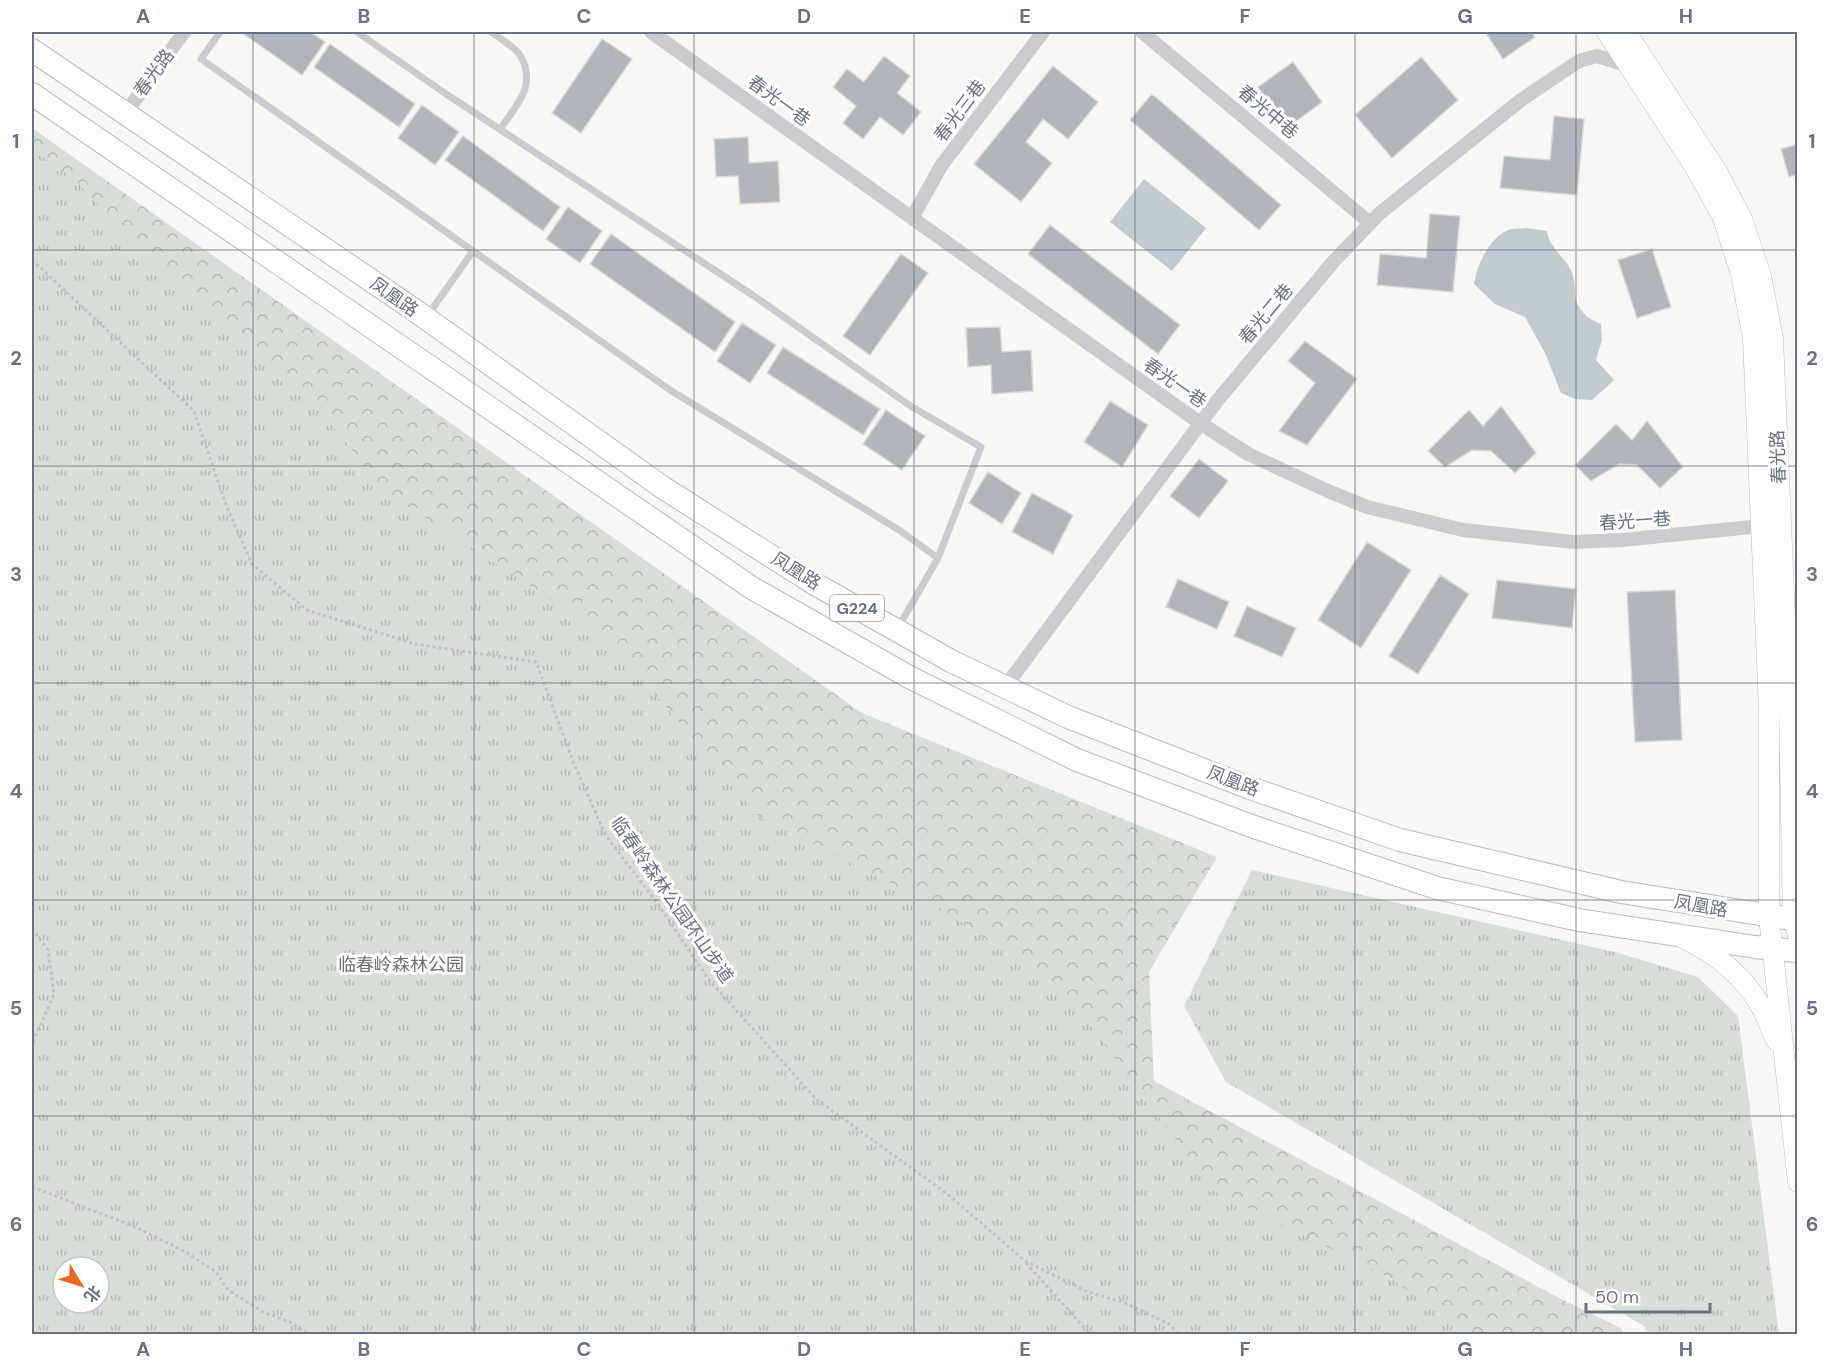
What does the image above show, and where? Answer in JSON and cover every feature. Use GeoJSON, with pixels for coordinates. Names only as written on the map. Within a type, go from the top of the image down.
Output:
{"type":"FeatureCollection","features":[{"type":"Feature","properties":{"kind":"highway","name":"凤凰路"},"geometry":{"type":"LineString","coordinates":[[32,50],[425,318],[662,487],[815,584],[951,661],[1068,717],[1229,780],[1400,840],[1621,892],[1769,917],[1796,925]]}},
{"type":"Feature","properties":{"kind":"highway","name":"凤凰路"},"geometry":{"type":"LineString","coordinates":[[32,94],[752,588],[911,678],[1077,760],[1254,827],[1437,888],[1579,920],[1797,951]]}},
{"type":"Feature","properties":{"kind":"main road","name":"春光路"},"geometry":{"type":"LineString","coordinates":[[1607,32],[1702,178],[1723,218],[1741,274],[1754,338],[1769,708],[1769,917],[1797,1182]]}},
{"type":"Feature","properties":{"kind":"main road","name":"春光路"},"geometry":{"type":"LineString","coordinates":[[1626,32],[1721,180],[1742,219],[1761,276],[1773,339],[1786,544],[1796,925]]}},
{"type":"Feature","properties":{"kind":"main road"},"geometry":{"type":"LineString","coordinates":[[1675,935],[1722,961],[1741,981],[1760,1004],[1782,1052]]}},
{"type":"Feature","properties":{"kind":"street","name":"春光路"},"geometry":{"type":"LineString","coordinates":[[125,114],[183,32]]}},
{"type":"Feature","properties":{"kind":"street","name":"春光一巷"},"geometry":{"type":"LineString","coordinates":[[651,32],[1200,423],[1248,454],[1328,491],[1367,507],[1463,530],[1573,542],[1762,526]]}},
{"type":"Feature","properties":{"kind":"street","name":"春光三巷"},"geometry":{"type":"LineString","coordinates":[[912,218],[941,166],[1043,32]]}},
{"type":"Feature","properties":{"kind":"street","name":"春光中巷"},"geometry":{"type":"LineString","coordinates":[[1142,32],[1370,223]]}},
{"type":"Feature","properties":{"kind":"street","name":"春光二巷"},"geometry":{"type":"LineString","coordinates":[[1005,687],[1200,423],[1333,262],[1370,223],[1494,121],[1578,61],[1597,56],[1629,66]]}},
{"type":"Feature","properties":{"kind":"lane"},"geometry":{"type":"LineString","coordinates":[[220,32],[201,58],[670,390],[899,530],[938,558]]}},
{"type":"Feature","properties":{"kind":"lane"},"geometry":{"type":"LineString","coordinates":[[357,32],[754,296],[912,407],[981,447],[938,558],[897,630]]}},
{"type":"Feature","properties":{"kind":"lane"},"geometry":{"type":"LineString","coordinates":[[491,32],[519,54],[528,81],[525,93],[500,129]]}},
{"type":"Feature","properties":{"kind":"lane"},"geometry":{"type":"LineString","coordinates":[[425,318],[473,251]]}},
{"type":"Feature","properties":{"kind":"path","name":"临春岭森林公园环山步道"},"geometry":{"type":"LineString","coordinates":[[32,260],[194,411],[225,505],[252,564],[307,610],[415,644],[536,662],[574,764],[606,836],[658,904],[709,980],[816,1099],[950,1196],[1025,1261],[1088,1292],[1125,1304],[1169,1324],[1178,1335]]}},
{"type":"Feature","properties":{"kind":"path"},"geometry":{"type":"LineString","coordinates":[[32,929],[48,950],[54,994],[32,1044]]}},
{"type":"Feature","properties":{"kind":"path"},"geometry":{"type":"LineString","coordinates":[[32,1187],[133,1226],[184,1251],[216,1272],[228,1290],[263,1312],[290,1322],[309,1335]]}},
{"type":"Feature","properties":{"kind":"path"},"geometry":{"type":"LineString","coordinates":[[1025,1261],[1090,1335]]}},
{"type":"Feature","properties":{"kind":"green space","name":"临春岭森林公园"},"geometry":{"type":"Polygon","coordinates":[[[32,128],[862,713],[1217,857],[1149,972],[1154,1081],[1567,1302],[1621,1328],[1624,1334],[32,1334],[32,128]]]}},
{"type":"Feature","properties":{"kind":"green space","name":"临春岭森林公园"},"geometry":{"type":"Polygon","coordinates":[[[32,150],[72,177],[115,223],[212,317],[293,378],[387,493],[604,634],[759,817],[947,912],[1071,999],[1213,1190],[1391,1279],[1471,1334],[32,1334],[32,150]]]}},
{"type":"Feature","properties":{"kind":"green space"},"geometry":{"type":"Polygon","coordinates":[[[1252,870],[1615,952],[1698,977],[1738,1016],[1779,1334],[1648,1334],[1644,1326],[1226,1082],[1184,1006],[1252,870]]]}},
{"type":"Feature","properties":{"kind":"shaded area"},"geometry":{"type":"Polygon","coordinates":[[[1144,179],[1206,228],[1172,271],[1110,222],[1144,179]]]}},
{"type":"Feature","properties":{"kind":"shaded area"},"geometry":{"type":"Polygon","coordinates":[[[1526,228],[1547,231],[1552,244],[1572,273],[1579,307],[1586,316],[1601,324],[1602,340],[1596,360],[1614,380],[1592,400],[1575,399],[1561,393],[1545,353],[1525,317],[1495,304],[1474,284],[1481,261],[1494,241],[1508,230],[1526,228]]]}},
{"type":"Feature","properties":{"kind":"building"},"geometry":{"type":"Polygon","coordinates":[[[241,32],[310,32],[325,42],[302,75],[241,32]]]}},
{"type":"Feature","properties":{"kind":"building"},"geometry":{"type":"Polygon","coordinates":[[[1485,32],[1532,32],[1535,37],[1503,59],[1485,32]]]}},
{"type":"Feature","properties":{"kind":"building"},"geometry":{"type":"Polygon","coordinates":[[[602,39],[632,59],[581,133],[552,113],[602,39]]]}},
{"type":"Feature","properties":{"kind":"building"},"geometry":{"type":"Polygon","coordinates":[[[330,44],[415,104],[399,127],[314,67],[330,44]]]}},
{"type":"Feature","properties":{"kind":"building"},"geometry":{"type":"Polygon","coordinates":[[[884,56],[910,76],[897,93],[921,112],[903,135],[880,117],[863,139],[843,123],[856,106],[833,87],[847,69],[864,82],[884,56]]]}},
{"type":"Feature","properties":{"kind":"building"},"geometry":{"type":"Polygon","coordinates":[[[1421,57],[1458,100],[1392,158],[1355,115],[1421,57]]]}},
{"type":"Feature","properties":{"kind":"building"},"geometry":{"type":"Polygon","coordinates":[[[1293,62],[1322,102],[1287,128],[1258,87],[1293,62]]]}},
{"type":"Feature","properties":{"kind":"building"},"geometry":{"type":"Polygon","coordinates":[[[1053,66],[1098,102],[1068,139],[1043,119],[1026,142],[1052,163],[1021,202],[974,164],[1053,66]]]}},
{"type":"Feature","properties":{"kind":"building"},"geometry":{"type":"Polygon","coordinates":[[[1152,94],[1281,205],[1259,230],[1130,120],[1152,94]]]}},
{"type":"Feature","properties":{"kind":"building"},"geometry":{"type":"Polygon","coordinates":[[[422,105],[459,132],[435,165],[398,138],[422,105]]]}},
{"type":"Feature","properties":{"kind":"building"},"geometry":{"type":"Polygon","coordinates":[[[1554,116],[1584,119],[1577,195],[1500,188],[1504,156],[1550,160],[1554,116]]]}},
{"type":"Feature","properties":{"kind":"building"},"geometry":{"type":"Polygon","coordinates":[[[463,136],[560,207],[543,231],[445,160],[463,136]]]}},
{"type":"Feature","properties":{"kind":"building"},"geometry":{"type":"Polygon","coordinates":[[[748,137],[749,163],[778,161],[780,202],[740,204],[738,176],[716,177],[714,139],[748,137]]]}},
{"type":"Feature","properties":{"kind":"building"},"geometry":{"type":"Polygon","coordinates":[[[1798,144],[1798,174],[1789,177],[1781,149],[1798,144]]]}},
{"type":"Feature","properties":{"kind":"building"},"geometry":{"type":"Polygon","coordinates":[[[568,207],[602,231],[580,263],[546,239],[568,207]]]}},
{"type":"Feature","properties":{"kind":"building"},"geometry":{"type":"Polygon","coordinates":[[[1430,214],[1460,216],[1453,292],[1377,285],[1380,254],[1426,258],[1430,214]]]}},
{"type":"Feature","properties":{"kind":"building"},"geometry":{"type":"Polygon","coordinates":[[[1050,225],[1180,325],[1158,354],[1028,254],[1050,225]]]}},
{"type":"Feature","properties":{"kind":"building"},"geometry":{"type":"Polygon","coordinates":[[[611,234],[735,322],[715,352],[590,264],[611,234]]]}},
{"type":"Feature","properties":{"kind":"building"},"geometry":{"type":"Polygon","coordinates":[[[1652,249],[1671,307],[1637,318],[1618,260],[1652,249]]]}},
{"type":"Feature","properties":{"kind":"building"},"geometry":{"type":"Polygon","coordinates":[[[901,254],[928,273],[870,355],[843,336],[901,254]]]}},
{"type":"Feature","properties":{"kind":"building"},"geometry":{"type":"Polygon","coordinates":[[[742,323],[776,345],[750,383],[717,361],[742,323]]]}},
{"type":"Feature","properties":{"kind":"building"},"geometry":{"type":"Polygon","coordinates":[[[1000,327],[1002,352],[1031,350],[1033,391],[992,394],[991,365],[968,367],[966,328],[1000,327]]]}},
{"type":"Feature","properties":{"kind":"building"},"geometry":{"type":"Polygon","coordinates":[[[1305,341],[1357,379],[1307,445],[1279,431],[1315,383],[1288,361],[1305,341]]]}},
{"type":"Feature","properties":{"kind":"building"},"geometry":{"type":"Polygon","coordinates":[[[783,347],[880,409],[863,435],[767,373],[783,347]]]}},
{"type":"Feature","properties":{"kind":"building"},"geometry":{"type":"Polygon","coordinates":[[[1110,401],[1148,425],[1122,467],[1084,442],[1110,401]]]}},
{"type":"Feature","properties":{"kind":"building"},"geometry":{"type":"Polygon","coordinates":[[[1501,406],[1536,453],[1515,473],[1491,451],[1472,450],[1445,467],[1428,451],[1469,410],[1483,426],[1501,406]]]}},
{"type":"Feature","properties":{"kind":"building"},"geometry":{"type":"Polygon","coordinates":[[[886,410],[925,436],[902,470],[863,444],[886,410]]]}},
{"type":"Feature","properties":{"kind":"building"},"geometry":{"type":"Polygon","coordinates":[[[1647,421],[1683,467],[1660,488],[1637,465],[1619,464],[1591,481],[1575,465],[1616,424],[1632,440],[1647,421]]]}},
{"type":"Feature","properties":{"kind":"building"},"geometry":{"type":"Polygon","coordinates":[[[1199,459],[1228,481],[1199,518],[1170,496],[1199,459]]]}},
{"type":"Feature","properties":{"kind":"building"},"geometry":{"type":"Polygon","coordinates":[[[988,472],[1021,493],[1002,524],[969,503],[988,472]]]}},
{"type":"Feature","properties":{"kind":"building"},"geometry":{"type":"Polygon","coordinates":[[[1032,493],[1073,515],[1053,554],[1012,532],[1032,493]]]}},
{"type":"Feature","properties":{"kind":"building"},"geometry":{"type":"Polygon","coordinates":[[[1367,542],[1411,570],[1361,648],[1318,620],[1367,542]]]}},
{"type":"Feature","properties":{"kind":"building"},"geometry":{"type":"Polygon","coordinates":[[[1440,575],[1469,594],[1418,674],[1389,656],[1440,575]]]}},
{"type":"Feature","properties":{"kind":"building"},"geometry":{"type":"Polygon","coordinates":[[[1178,579],[1229,602],[1217,629],[1166,607],[1178,579]]]}},
{"type":"Feature","properties":{"kind":"building"},"geometry":{"type":"Polygon","coordinates":[[[1497,580],[1576,589],[1572,628],[1492,618],[1497,580]]]}},
{"type":"Feature","properties":{"kind":"building"},"geometry":{"type":"Polygon","coordinates":[[[1675,590],[1682,740],[1635,742],[1627,592],[1675,590]]]}},
{"type":"Feature","properties":{"kind":"building"},"geometry":{"type":"Polygon","coordinates":[[[1247,606],[1296,628],[1282,657],[1234,636],[1247,606]]]}}]}
